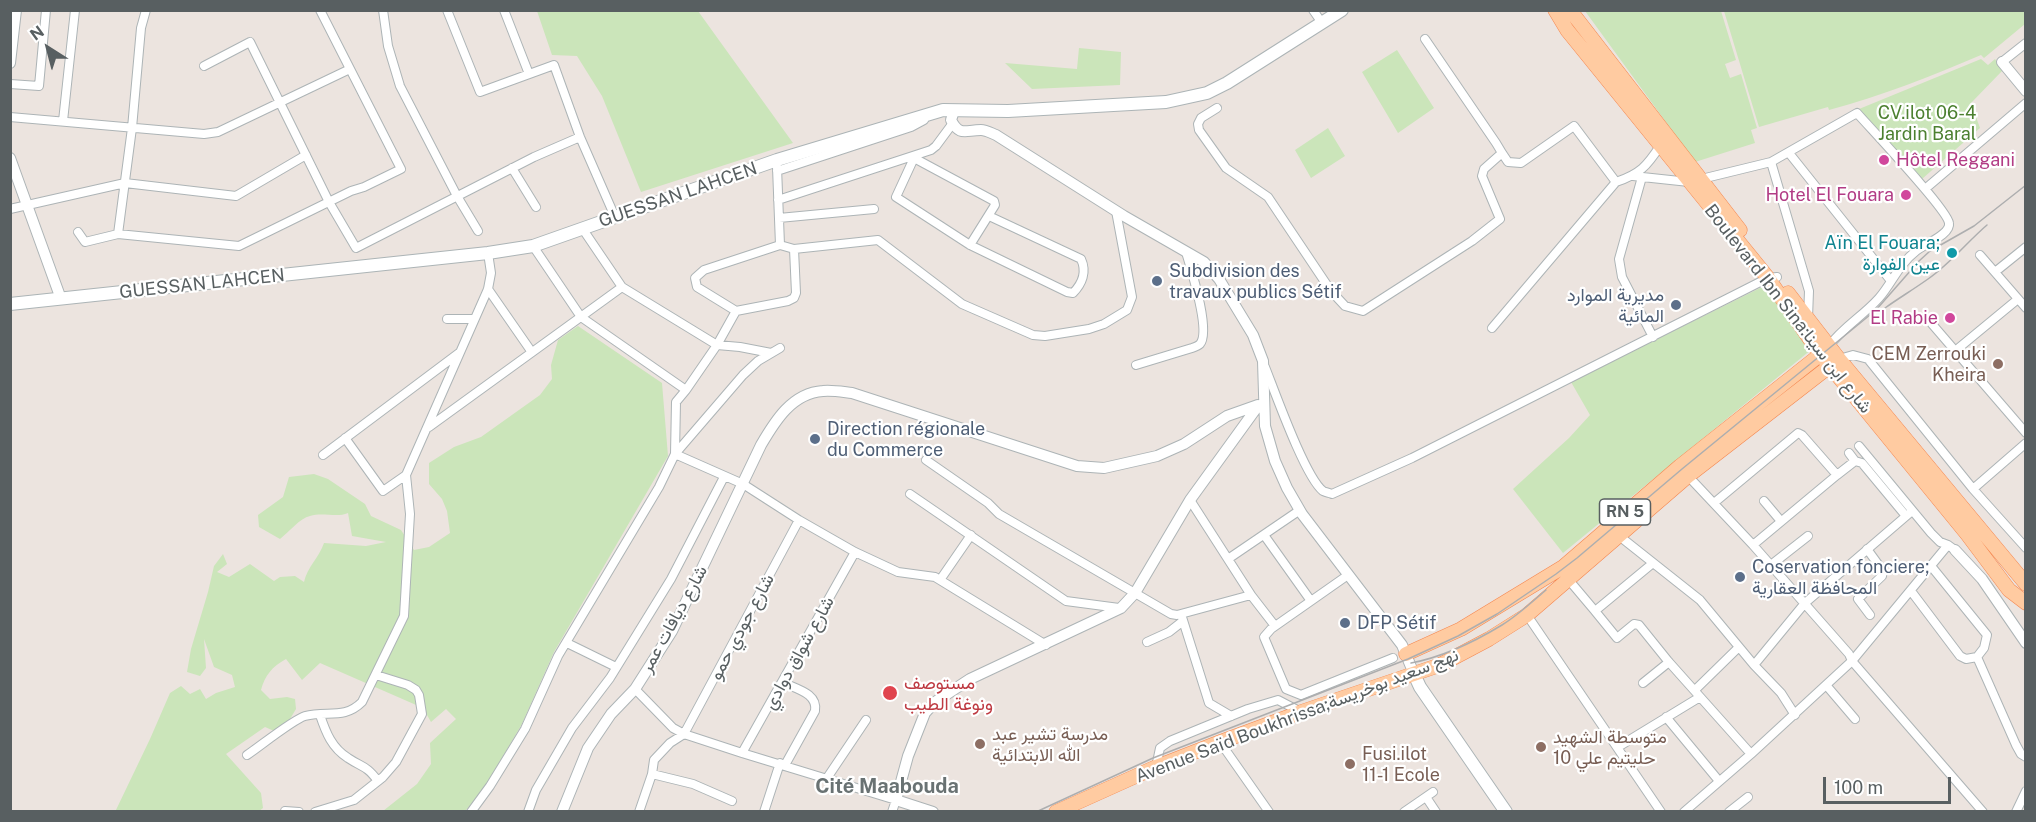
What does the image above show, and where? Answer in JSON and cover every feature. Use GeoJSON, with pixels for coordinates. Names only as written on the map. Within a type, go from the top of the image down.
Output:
{"type":"FeatureCollection","features":[{"type":"Feature","properties":{"kind":"main road","name":"GUESSAN LAHCEN"},"geometry":{"type":"LineString","coordinates":[[10,304],[488,253],[533,246],[938,112],[953,117],[1166,102],[1207,93],[1227,83],[1342,10]]}},
{"type":"Feature","properties":{"kind":"main road","name":"Boulevard Ibn Sina:شارع ابن سينا"},"geometry":{"type":"LineString","coordinates":[[1555,10],[1567,30],[1660,146],[1698,181],[2009,590],[2025,603]]}},
{"type":"Feature","properties":{"kind":"main road"},"geometry":{"type":"LineString","coordinates":[[1570,10],[1698,181]]}},
{"type":"Feature","properties":{"kind":"main road","name":"Boulevard Ibn Sina:شارع ابن سينا"},"geometry":{"type":"LineString","coordinates":[[1772,278],[1808,320],[1825,350]]}},
{"type":"Feature","properties":{"kind":"main road","name":"Avenue Saïd Boukhrissa;نهج سعيد بوخريسة"},"geometry":{"type":"LineString","coordinates":[[1400,656],[1461,629],[1563,567],[1680,466],[1825,350]]}},
{"type":"Feature","properties":{"kind":"main road","name":"Boulevard Ibn Sina:شارع ابن سينا"},"geometry":{"type":"LineString","coordinates":[[1834,362],[2025,584]]}},
{"type":"Feature","properties":{"kind":"main road","name":"Avenue Saïd Boukhrissa;نهج سعيد بوخريسة"},"geometry":{"type":"LineString","coordinates":[[1056,812],[1156,767],[1301,712],[1440,665],[1468,651],[1527,615],[1688,476],[1834,362]]}},
{"type":"Feature","properties":{"kind":"main road"},"geometry":{"type":"LineString","coordinates":[[1414,674],[1420,687],[1506,812]]}},
{"type":"Feature","properties":{"kind":"street"},"geometry":{"type":"LineString","coordinates":[[11,56],[16,10]]}},
{"type":"Feature","properties":{"kind":"street"},"geometry":{"type":"LineString","coordinates":[[10,84],[39,86],[46,10]]}},
{"type":"Feature","properties":{"kind":"street"},"geometry":{"type":"LineString","coordinates":[[63,122],[75,10]]}},
{"type":"Feature","properties":{"kind":"street"},"geometry":{"type":"LineString","coordinates":[[118,234],[132,128],[141,28],[146,10]]}},
{"type":"Feature","properties":{"kind":"street"},"geometry":{"type":"LineString","coordinates":[[78,232],[85,242],[118,234],[239,246],[401,169],[320,10]]}},
{"type":"Feature","properties":{"kind":"street"},"geometry":{"type":"LineString","coordinates":[[383,10],[388,46],[400,86],[456,196],[478,231]]}},
{"type":"Feature","properties":{"kind":"street"},"geometry":{"type":"LineString","coordinates":[[447,10],[480,92],[554,65],[580,137],[615,218]]}},
{"type":"Feature","properties":{"kind":"street"},"geometry":{"type":"LineString","coordinates":[[504,10],[529,74]]}},
{"type":"Feature","properties":{"kind":"street"},"geometry":{"type":"LineString","coordinates":[[1313,10],[1322,23]]}},
{"type":"Feature","properties":{"kind":"street"},"geometry":{"type":"LineString","coordinates":[[1425,39],[1508,162],[1521,163],[1574,126],[1616,182]]}},
{"type":"Feature","properties":{"kind":"street"},"geometry":{"type":"LineString","coordinates":[[204,66],[250,42],[329,202],[356,248],[512,168],[580,137]]}},
{"type":"Feature","properties":{"kind":"street"},"geometry":{"type":"LineString","coordinates":[[2025,43],[2002,62],[2025,91]]}},
{"type":"Feature","properties":{"kind":"street"},"geometry":{"type":"LineString","coordinates":[[10,117],[204,134],[218,132],[351,69]]}},
{"type":"Feature","properties":{"kind":"street"},"geometry":{"type":"LineString","coordinates":[[1925,189],[2025,103]]}},
{"type":"Feature","properties":{"kind":"street"},"geometry":{"type":"LineString","coordinates":[[1217,108],[1201,118],[1198,124],[1199,130],[1226,168],[1268,197],[1331,291],[1345,306],[1363,311],[1472,242],[1500,219],[1482,176],[1484,169],[1502,153]]}},
{"type":"Feature","properties":{"kind":"street"},"geometry":{"type":"LineString","coordinates":[[1492,328],[1616,182],[1638,176],[1698,181],[1771,162],[1857,113],[1925,189],[1948,219],[1949,227],[1945,233],[1910,256],[1872,305],[1843,329],[1825,350]]}},
{"type":"Feature","properties":{"kind":"street"},"geometry":{"type":"LineString","coordinates":[[778,200],[915,157],[936,147],[953,117]]}},
{"type":"Feature","properties":{"kind":"street"},"geometry":{"type":"LineString","coordinates":[[953,117],[956,129],[964,132],[984,130],[996,135],[1116,211],[1204,262],[1219,279],[1253,335],[1300,451],[1314,478],[1323,491],[1332,494],[1412,458],[1772,278]]}},
{"type":"Feature","properties":{"kind":"street"},"geometry":{"type":"LineString","coordinates":[[1653,337],[1622,277],[1619,259],[1638,176],[1660,146]]}},
{"type":"Feature","properties":{"kind":"street"},"geometry":{"type":"LineString","coordinates":[[1788,153],[1891,281]]}},
{"type":"Feature","properties":{"kind":"street"},"geometry":{"type":"LineString","coordinates":[[10,209],[125,183],[236,196],[306,155]]}},
{"type":"Feature","properties":{"kind":"street"},"geometry":{"type":"LineString","coordinates":[[915,157],[992,199],[995,205],[990,216],[970,244]]}},
{"type":"Feature","properties":{"kind":"street"},"geometry":{"type":"LineString","coordinates":[[915,157],[896,197],[970,244],[1067,292],[1072,293],[1077,289],[1084,274],[1081,259],[990,216]]}},
{"type":"Feature","properties":{"kind":"street"},"geometry":{"type":"LineString","coordinates":[[10,158],[61,299]]}},
{"type":"Feature","properties":{"kind":"street"},"geometry":{"type":"LineString","coordinates":[[1771,162],[1809,291],[1808,320]]}},
{"type":"Feature","properties":{"kind":"street"},"geometry":{"type":"LineString","coordinates":[[777,166],[780,245]]}},
{"type":"Feature","properties":{"kind":"street"},"geometry":{"type":"LineString","coordinates":[[512,168],[536,207]]}},
{"type":"Feature","properties":{"kind":"street"},"geometry":{"type":"LineString","coordinates":[[779,218],[874,209]]}},
{"type":"Feature","properties":{"kind":"street"},"geometry":{"type":"LineString","coordinates":[[794,249],[796,293],[794,298],[736,311],[697,287],[695,278],[704,270],[780,245],[794,249],[878,240],[962,304],[1017,329],[1033,335],[1045,336],[1089,329],[1104,324],[1127,310],[1132,297],[1116,211]]}},
{"type":"Feature","properties":{"kind":"street"},"geometry":{"type":"LineString","coordinates":[[582,228],[622,287],[717,345],[771,353]]}},
{"type":"Feature","properties":{"kind":"street"},"geometry":{"type":"LineString","coordinates":[[533,246],[581,317],[686,390]]}},
{"type":"Feature","properties":{"kind":"street"},"geometry":{"type":"LineString","coordinates":[[1995,272],[2025,247]]}},
{"type":"Feature","properties":{"kind":"street"},"geometry":{"type":"LineString","coordinates":[[1137,365],[1200,344],[1203,336],[1203,318],[1186,252]]}},
{"type":"Feature","properties":{"kind":"street"},"geometry":{"type":"LineString","coordinates":[[247,755],[304,716],[354,710],[362,702],[398,631],[406,607],[410,514],[406,475],[488,289],[491,273],[488,253]]}},
{"type":"Feature","properties":{"kind":"street"},"geometry":{"type":"LineString","coordinates":[[1980,255],[2025,308]]}},
{"type":"Feature","properties":{"kind":"street"},"geometry":{"type":"LineString","coordinates":[[428,427],[622,287]]}},
{"type":"Feature","properties":{"kind":"street"},"geometry":{"type":"LineString","coordinates":[[488,289],[531,351]]}},
{"type":"Feature","properties":{"kind":"street"},"geometry":{"type":"LineString","coordinates":[[1955,351],[2018,299]]}},
{"type":"Feature","properties":{"kind":"street"},"geometry":{"type":"LineString","coordinates":[[675,454],[676,402],[717,345],[736,311]]}},
{"type":"Feature","properties":{"kind":"street"},"geometry":{"type":"LineString","coordinates":[[447,319],[474,319]]}},
{"type":"Feature","properties":{"kind":"street"},"geometry":{"type":"LineString","coordinates":[[1932,324],[2025,433]]}},
{"type":"Feature","properties":{"kind":"street"},"geometry":{"type":"LineString","coordinates":[[471,812],[525,729],[540,692],[648,506],[675,454],[743,375],[758,360],[780,348]]}},
{"type":"Feature","properties":{"kind":"street"},"geometry":{"type":"LineString","coordinates":[[323,455],[460,353]]}},
{"type":"Feature","properties":{"kind":"street"},"geometry":{"type":"LineString","coordinates":[[1834,362],[1853,355],[1868,359],[1974,489],[2025,546]]}},
{"type":"Feature","properties":{"kind":"street"},"geometry":{"type":"LineString","coordinates":[[1263,362],[1261,400],[1265,426],[1275,461],[1287,488],[1300,510],[1402,645],[1400,656],[1414,674]]}},
{"type":"Feature","properties":{"kind":"street","name":"شارع ديافات عمر"},"geometry":{"type":"LineString","coordinates":[[562,812],[588,748],[611,714],[635,689],[672,631],[761,445],[783,411],[801,398],[822,391],[852,393],[1077,466],[1104,468],[1157,456],[1184,444],[1227,416],[1261,400]]}},
{"type":"Feature","properties":{"kind":"street"},"geometry":{"type":"LineString","coordinates":[[892,812],[908,756],[925,713],[935,702],[970,679],[1121,608],[1136,593],[1190,500],[1261,400]]}},
{"type":"Feature","properties":{"kind":"street"},"geometry":{"type":"LineString","coordinates":[[1714,503],[1798,434],[1812,441],[1837,475]]}},
{"type":"Feature","properties":{"kind":"street"},"geometry":{"type":"LineString","coordinates":[[345,438],[383,491],[406,475]]}},
{"type":"Feature","properties":{"kind":"street"},"geometry":{"type":"LineString","coordinates":[[1974,489],[2025,443]]}},
{"type":"Feature","properties":{"kind":"street"},"geometry":{"type":"LineString","coordinates":[[1858,446],[1909,514]]}},
{"type":"Feature","properties":{"kind":"street"},"geometry":{"type":"LineString","coordinates":[[1849,453],[1855,461],[1862,463],[1909,514],[1940,542],[1951,547],[1982,579],[2025,643]]}},
{"type":"Feature","properties":{"kind":"street"},"geometry":{"type":"LineString","coordinates":[[675,454],[743,484],[855,552],[898,572],[935,577],[1046,645]]}},
{"type":"Feature","properties":{"kind":"street"},"geometry":{"type":"LineString","coordinates":[[926,460],[988,503],[999,514],[1171,614],[1182,618]]}},
{"type":"Feature","properties":{"kind":"street"},"geometry":{"type":"LineString","coordinates":[[1753,544],[1855,461]]}},
{"type":"Feature","properties":{"kind":"street"},"geometry":{"type":"LineString","coordinates":[[1688,476],[1805,603],[1849,654],[1852,662],[1983,812]]}},
{"type":"Feature","properties":{"kind":"street"},"geometry":{"type":"LineString","coordinates":[[528,812],[536,790],[572,728],[616,667],[671,579],[724,477]]}},
{"type":"Feature","properties":{"kind":"street"},"geometry":{"type":"LineString","coordinates":[[910,494],[1066,601],[1121,608]]}},
{"type":"Feature","properties":{"kind":"street"},"geometry":{"type":"LineString","coordinates":[[1190,500],[1251,595],[1275,626]]}},
{"type":"Feature","properties":{"kind":"street"},"geometry":{"type":"LineString","coordinates":[[1764,501],[1780,520]]}},
{"type":"Feature","properties":{"kind":"street"},"geometry":{"type":"LineString","coordinates":[[1228,559],[1300,510]]}},
{"type":"Feature","properties":{"kind":"street"},"geometry":{"type":"LineString","coordinates":[[1754,665],[1805,603],[1909,514]]}},
{"type":"Feature","properties":{"kind":"street","name":"شارع جودي حمو"},"geometry":{"type":"LineString","coordinates":[[684,734],[799,520]]}},
{"type":"Feature","properties":{"kind":"street"},"geometry":{"type":"LineString","coordinates":[[940,580],[971,535]]}},
{"type":"Feature","properties":{"kind":"street"},"geometry":{"type":"LineString","coordinates":[[1264,535],[1311,601]]}},
{"type":"Feature","properties":{"kind":"street"},"geometry":{"type":"LineString","coordinates":[[1618,535],[1700,600],[1754,665],[1781,693],[1795,714]]}},
{"type":"Feature","properties":{"kind":"street"},"geometry":{"type":"LineString","coordinates":[[1771,565],[1808,536]]}},
{"type":"Feature","properties":{"kind":"street"},"geometry":{"type":"LineString","coordinates":[[1684,812],[1852,662],[1932,566],[1951,547]]}},
{"type":"Feature","properties":{"kind":"street"},"geometry":{"type":"LineString","coordinates":[[1867,549],[1883,571],[1882,576],[1858,599],[1870,615]]}},
{"type":"Feature","properties":{"kind":"street","name":"شارع شواق دوادي"},"geometry":{"type":"LineString","coordinates":[[742,753],[855,552]]}},
{"type":"Feature","properties":{"kind":"street"},"geometry":{"type":"LineString","coordinates":[[1982,579],[2005,558]]}},
{"type":"Feature","properties":{"kind":"street"},"geometry":{"type":"LineString","coordinates":[[1595,611],[1653,563]]}},
{"type":"Feature","properties":{"kind":"street"},"geometry":{"type":"LineString","coordinates":[[1911,591],[1960,656],[1966,659],[1977,657],[1984,648],[1987,635],[1932,566]]}},
{"type":"Feature","properties":{"kind":"street"},"geometry":{"type":"LineString","coordinates":[[1348,575],[1275,626],[1264,637],[1286,689],[1300,695],[1400,656]]}},
{"type":"Feature","properties":{"kind":"street"},"geometry":{"type":"LineString","coordinates":[[1568,579],[1617,638],[1634,624],[1639,625],[1751,754]]}},
{"type":"Feature","properties":{"kind":"street"},"geometry":{"type":"LineString","coordinates":[[1147,642],[1169,632],[1182,618],[1251,595]]}},
{"type":"Feature","properties":{"kind":"street"},"geometry":{"type":"LineString","coordinates":[[1527,615],[1661,812]]}},
{"type":"Feature","properties":{"kind":"street"},"geometry":{"type":"LineString","coordinates":[[1182,618],[1209,703],[1232,716]]}},
{"type":"Feature","properties":{"kind":"street"},"geometry":{"type":"LineString","coordinates":[[567,643],[616,667]]}},
{"type":"Feature","properties":{"kind":"street"},"geometry":{"type":"LineString","coordinates":[[1618,747],[1666,717],[1697,694],[1739,647]]}},
{"type":"Feature","properties":{"kind":"street"},"geometry":{"type":"LineString","coordinates":[[1977,657],[2016,745],[2025,757]]}},
{"type":"Feature","properties":{"kind":"street"},"geometry":{"type":"LineString","coordinates":[[1643,683],[1669,662]]}},
{"type":"Feature","properties":{"kind":"street"},"geometry":{"type":"LineString","coordinates":[[315,812],[354,800],[378,782],[396,762],[422,714],[416,690],[408,685],[376,675]]}},
{"type":"Feature","properties":{"kind":"street"},"geometry":{"type":"LineString","coordinates":[[764,812],[783,764],[815,711],[816,703],[813,697],[782,682]]}},
{"type":"Feature","properties":{"kind":"street"},"geometry":{"type":"LineString","coordinates":[[1826,685],[1855,719]]}},
{"type":"Feature","properties":{"kind":"street"},"geometry":{"type":"LineString","coordinates":[[635,689],[673,728],[684,734],[933,812]]}},
{"type":"Feature","properties":{"kind":"street"},"geometry":{"type":"LineString","coordinates":[[1156,767],[1160,748],[1170,741],[1232,716],[1278,700],[1301,712]]}},
{"type":"Feature","properties":{"kind":"street"},"geometry":{"type":"LineString","coordinates":[[320,715],[331,743],[349,759],[363,765],[378,782]]}},
{"type":"Feature","properties":{"kind":"street"},"geometry":{"type":"LineString","coordinates":[[1666,717],[1719,781]]}},
{"type":"Feature","properties":{"kind":"street"},"geometry":{"type":"LineString","coordinates":[[827,778],[866,720]]}},
{"type":"Feature","properties":{"kind":"street"},"geometry":{"type":"LineString","coordinates":[[639,812],[652,774],[654,760],[684,734]]}},
{"type":"Feature","properties":{"kind":"street"},"geometry":{"type":"LineString","coordinates":[[1220,742],[1269,812]]}},
{"type":"Feature","properties":{"kind":"street"},"geometry":{"type":"LineString","coordinates":[[652,774],[693,784],[732,801]]}},
{"type":"Feature","properties":{"kind":"street"},"geometry":{"type":"LineString","coordinates":[[2016,812],[2025,791]]}},
{"type":"Feature","properties":{"kind":"street"},"geometry":{"type":"LineString","coordinates":[[1404,812],[1430,794],[1436,812]]}},
{"type":"Feature","properties":{"kind":"street"},"geometry":{"type":"LineString","coordinates":[[1729,812],[1748,797]]}},
{"type":"Feature","properties":{"kind":"street"},"geometry":{"type":"LineString","coordinates":[[285,811],[300,812]]}},
{"type":"Feature","properties":{"kind":"green space"},"geometry":{"type":"Polygon","coordinates":[[[2025,10],[2025,24],[1984,58],[1981,55],[1906,85],[1829,110],[1828,107],[1759,127],[1724,11],[2025,10]]]}},
{"type":"Feature","properties":{"kind":"green space"},"geometry":{"type":"Polygon","coordinates":[[[537,11],[698,11],[793,143],[641,192],[602,96],[577,56],[552,55],[537,11]]]}},
{"type":"Feature","properties":{"kind":"green space"},"geometry":{"type":"Polygon","coordinates":[[[1585,11],[1721,11],[1736,60],[1725,64],[1730,78],[1741,74],[1757,128],[1751,130],[1755,143],[1695,162],[1585,11]]]}},
{"type":"Feature","properties":{"kind":"green space"},"geometry":{"type":"Polygon","coordinates":[[[1079,48],[1121,52],[1120,85],[1032,89],[1005,63],[1077,69],[1079,48]]]}},
{"type":"Feature","properties":{"kind":"green space"},"geometry":{"type":"Polygon","coordinates":[[[1397,50],[1434,108],[1398,133],[1362,72],[1397,50]]]}},
{"type":"Feature","properties":{"kind":"green space","name":"CV.ilot 06-4 Jardin Baral"},"geometry":{"type":"Polygon","coordinates":[[[1981,59],[1988,65],[1995,59],[2003,70],[1971,103],[1980,128],[1922,179],[1859,109],[1981,59]]]}},
{"type":"Feature","properties":{"kind":"green space"},"geometry":{"type":"Polygon","coordinates":[[[1328,128],[1345,156],[1311,178],[1295,150],[1328,128]]]}},
{"type":"Feature","properties":{"kind":"green space"},"geometry":{"type":"Polygon","coordinates":[[[1766,285],[1812,349],[1563,553],[1513,489],[1569,438],[1590,415],[1571,382],[1766,285]]]}},
{"type":"Feature","properties":{"kind":"green space"},"geometry":{"type":"Polygon","coordinates":[[[578,326],[662,383],[668,456],[554,652],[522,724],[482,792],[465,811],[383,811],[417,784],[431,764],[430,743],[456,719],[446,709],[431,722],[423,708],[320,663],[302,680],[286,659],[270,672],[261,690],[270,699],[287,697],[295,699],[296,709],[281,734],[265,727],[226,754],[261,793],[263,808],[258,812],[115,812],[170,693],[181,686],[190,694],[200,689],[206,699],[235,687],[232,675],[214,667],[204,639],[206,668],[200,676],[187,672],[191,649],[214,566],[223,554],[227,564],[217,572],[229,577],[250,564],[274,581],[280,577],[295,576],[304,582],[324,543],[366,546],[386,542],[352,536],[348,513],[306,517],[280,539],[259,527],[258,515],[283,497],[289,477],[314,474],[328,479],[365,504],[371,516],[401,530],[414,550],[429,547],[450,533],[447,511],[442,499],[429,484],[429,463],[454,447],[481,437],[540,395],[552,379],[551,365],[558,340],[578,326]]]}},
{"type":"Feature","properties":{"kind":"tram line"},"geometry":{"type":"LineString","coordinates":[[1036,812],[1153,758],[1408,659],[1458,636],[1497,614],[1577,558],[1876,310],[1930,251],[1974,226],[2026,185]]}},
{"type":"Feature","properties":{"kind":"tram line"},"geometry":{"type":"LineString","coordinates":[[1885,308],[1936,273],[1987,225]]}},
{"type":"Feature","properties":{"kind":"tram line"},"geometry":{"type":"LineString","coordinates":[[1411,663],[1446,653],[1480,637],[1502,625],[1546,590]]}},
{"type":"Feature","properties":{"kind":"place","name":"Hôtel Reggani"},"geometry":{"type":"Point","coordinates":[1884,160]}},
{"type":"Feature","properties":{"kind":"place","name":"Hotel El Fouara"},"geometry":{"type":"Point","coordinates":[1906,195]}},
{"type":"Feature","properties":{"kind":"place","name":"Aïn El Fouara; عين الفوارة"},"geometry":{"type":"Point","coordinates":[1952,253]}},
{"type":"Feature","properties":{"kind":"place","name":"Subdivision des travaux publics Sétif"},"geometry":{"type":"Point","coordinates":[1157,281]}},
{"type":"Feature","properties":{"kind":"place","name":"مديرية الموارد المائية"},"geometry":{"type":"Point","coordinates":[1676,305]}},
{"type":"Feature","properties":{"kind":"place","name":"El Rabie"},"geometry":{"type":"Point","coordinates":[1950,318]}},
{"type":"Feature","properties":{"kind":"place","name":"CEM Zerrouki Kheira"},"geometry":{"type":"Point","coordinates":[1998,364]}},
{"type":"Feature","properties":{"kind":"place","name":"Direction régionale du Commerce"},"geometry":{"type":"Point","coordinates":[815,439]}},
{"type":"Feature","properties":{"kind":"place","name":"Coservation fonciere; المحافظة العقارية"},"geometry":{"type":"Point","coordinates":[1740,577]}},
{"type":"Feature","properties":{"kind":"place","name":"DFP Sétif"},"geometry":{"type":"Point","coordinates":[1345,623]}},
{"type":"Feature","properties":{"kind":"place","name":"مستوصف ونوغة الطيب"},"geometry":{"type":"Point","coordinates":[890,693]}},
{"type":"Feature","properties":{"kind":"place","name":"مدرسة تشير عبد الله الابتدائية"},"geometry":{"type":"Point","coordinates":[980,744]}},
{"type":"Feature","properties":{"kind":"place","name":"متوسطة الشهيد حليتيم علي 10"},"geometry":{"type":"Point","coordinates":[1541,747]}},
{"type":"Feature","properties":{"kind":"place","name":"Fusi.ilot 11-1 Ecole"},"geometry":{"type":"Point","coordinates":[1350,764]}},
{"type":"Feature","properties":{"kind":"district","name":"Cité Maabouda"},"geometry":{"type":"Point","coordinates":[887,787]}}]}
